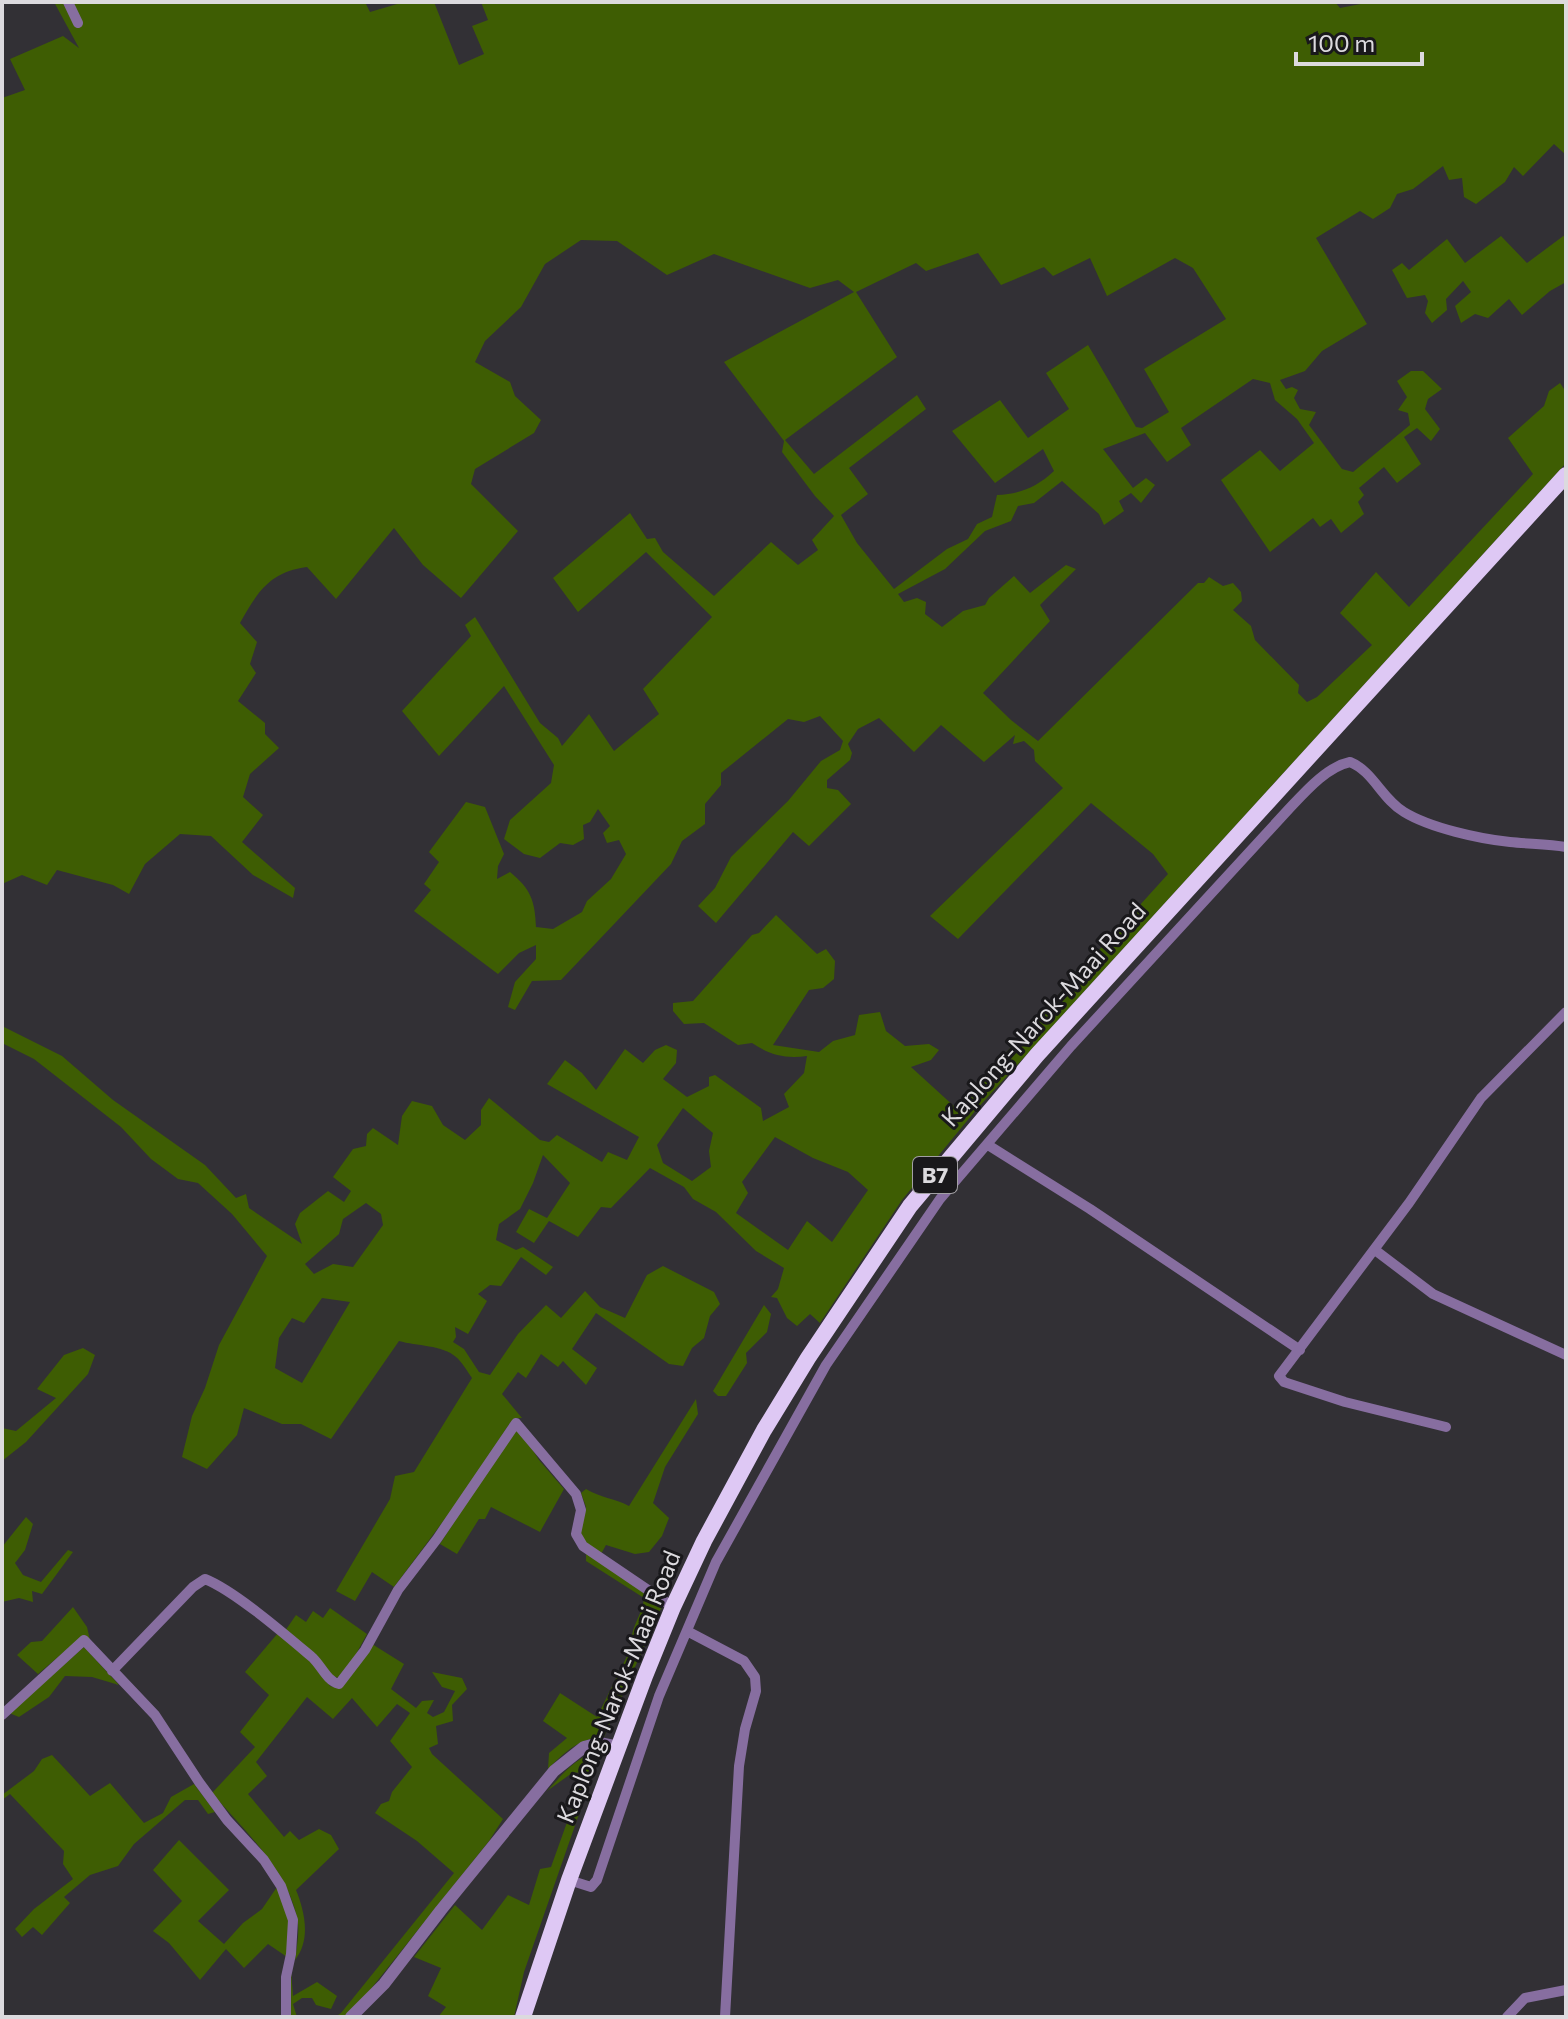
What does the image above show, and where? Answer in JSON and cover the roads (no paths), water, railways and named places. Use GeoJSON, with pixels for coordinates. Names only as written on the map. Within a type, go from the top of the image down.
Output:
{"type":"FeatureCollection","features":[{"type":"Feature","properties":{"kind":"highway","name":"Kaplong-Narok-Maai Road"},"geometry":{"type":"LineString","coordinates":[[523,2017],[569,1880],[673,1607],[750,1455],[910,1206],[1037,1055],[1566,475]]}},
{"type":"Feature","properties":{"kind":"street"},"geometry":{"type":"LineString","coordinates":[[68,2],[78,23]]}},
{"type":"Feature","properties":{"kind":"street"},"geometry":{"type":"LineString","coordinates":[[569,1880],[591,1887],[597,1880],[659,1696],[725,1544],[826,1365],[940,1199],[1071,1046],[1287,811],[1310,788],[1340,765],[1350,762],[1362,768],[1385,797],[1408,815],[1496,840],[1566,847]]}},
{"type":"Feature","properties":{"kind":"street"},"geometry":{"type":"LineString","coordinates":[[1446,1427],[1345,1402],[1280,1380],[1280,1373],[1375,1250],[1481,1098],[1566,1012]]}},
{"type":"Feature","properties":{"kind":"street"},"geometry":{"type":"LineString","coordinates":[[988,1145],[1047,1180],[1300,1350]]}},
{"type":"Feature","properties":{"kind":"street"},"geometry":{"type":"LineString","coordinates":[[1375,1250],[1433,1294],[1460,1309],[1566,1355]]}},
{"type":"Feature","properties":{"kind":"street"},"geometry":{"type":"LineString","coordinates":[[847,1300],[864,1312]]}},
{"type":"Feature","properties":{"kind":"street"},"geometry":{"type":"LineString","coordinates":[[112,1671],[193,1587],[205,1579],[228,1592],[291,1640],[317,1662],[332,1682],[339,1684],[365,1650],[398,1590],[437,1539],[516,1423],[576,1494],[581,1510],[576,1534],[583,1546],[673,1607]]}},
{"type":"Feature","properties":{"kind":"street"},"geometry":{"type":"LineString","coordinates":[[750,1455],[770,1463]]}},
{"type":"Feature","properties":{"kind":"street"},"geometry":{"type":"LineString","coordinates":[[687,1631],[744,1661],[757,1686],[739,1766],[725,2017]]}},
{"type":"Feature","properties":{"kind":"street"},"geometry":{"type":"LineString","coordinates":[[2,1715],[84,1640],[155,1715],[199,1782],[227,1820],[264,1860],[281,1886],[293,1920],[286,1977],[286,2017]]}},
{"type":"Feature","properties":{"kind":"street"},"geometry":{"type":"LineString","coordinates":[[358,2015],[554,1771],[584,1747],[599,1743],[619,1747]]}},
{"type":"Feature","properties":{"kind":"street"},"geometry":{"type":"LineString","coordinates":[[1507,2017],[1525,1998],[1566,1990]]}}]}
